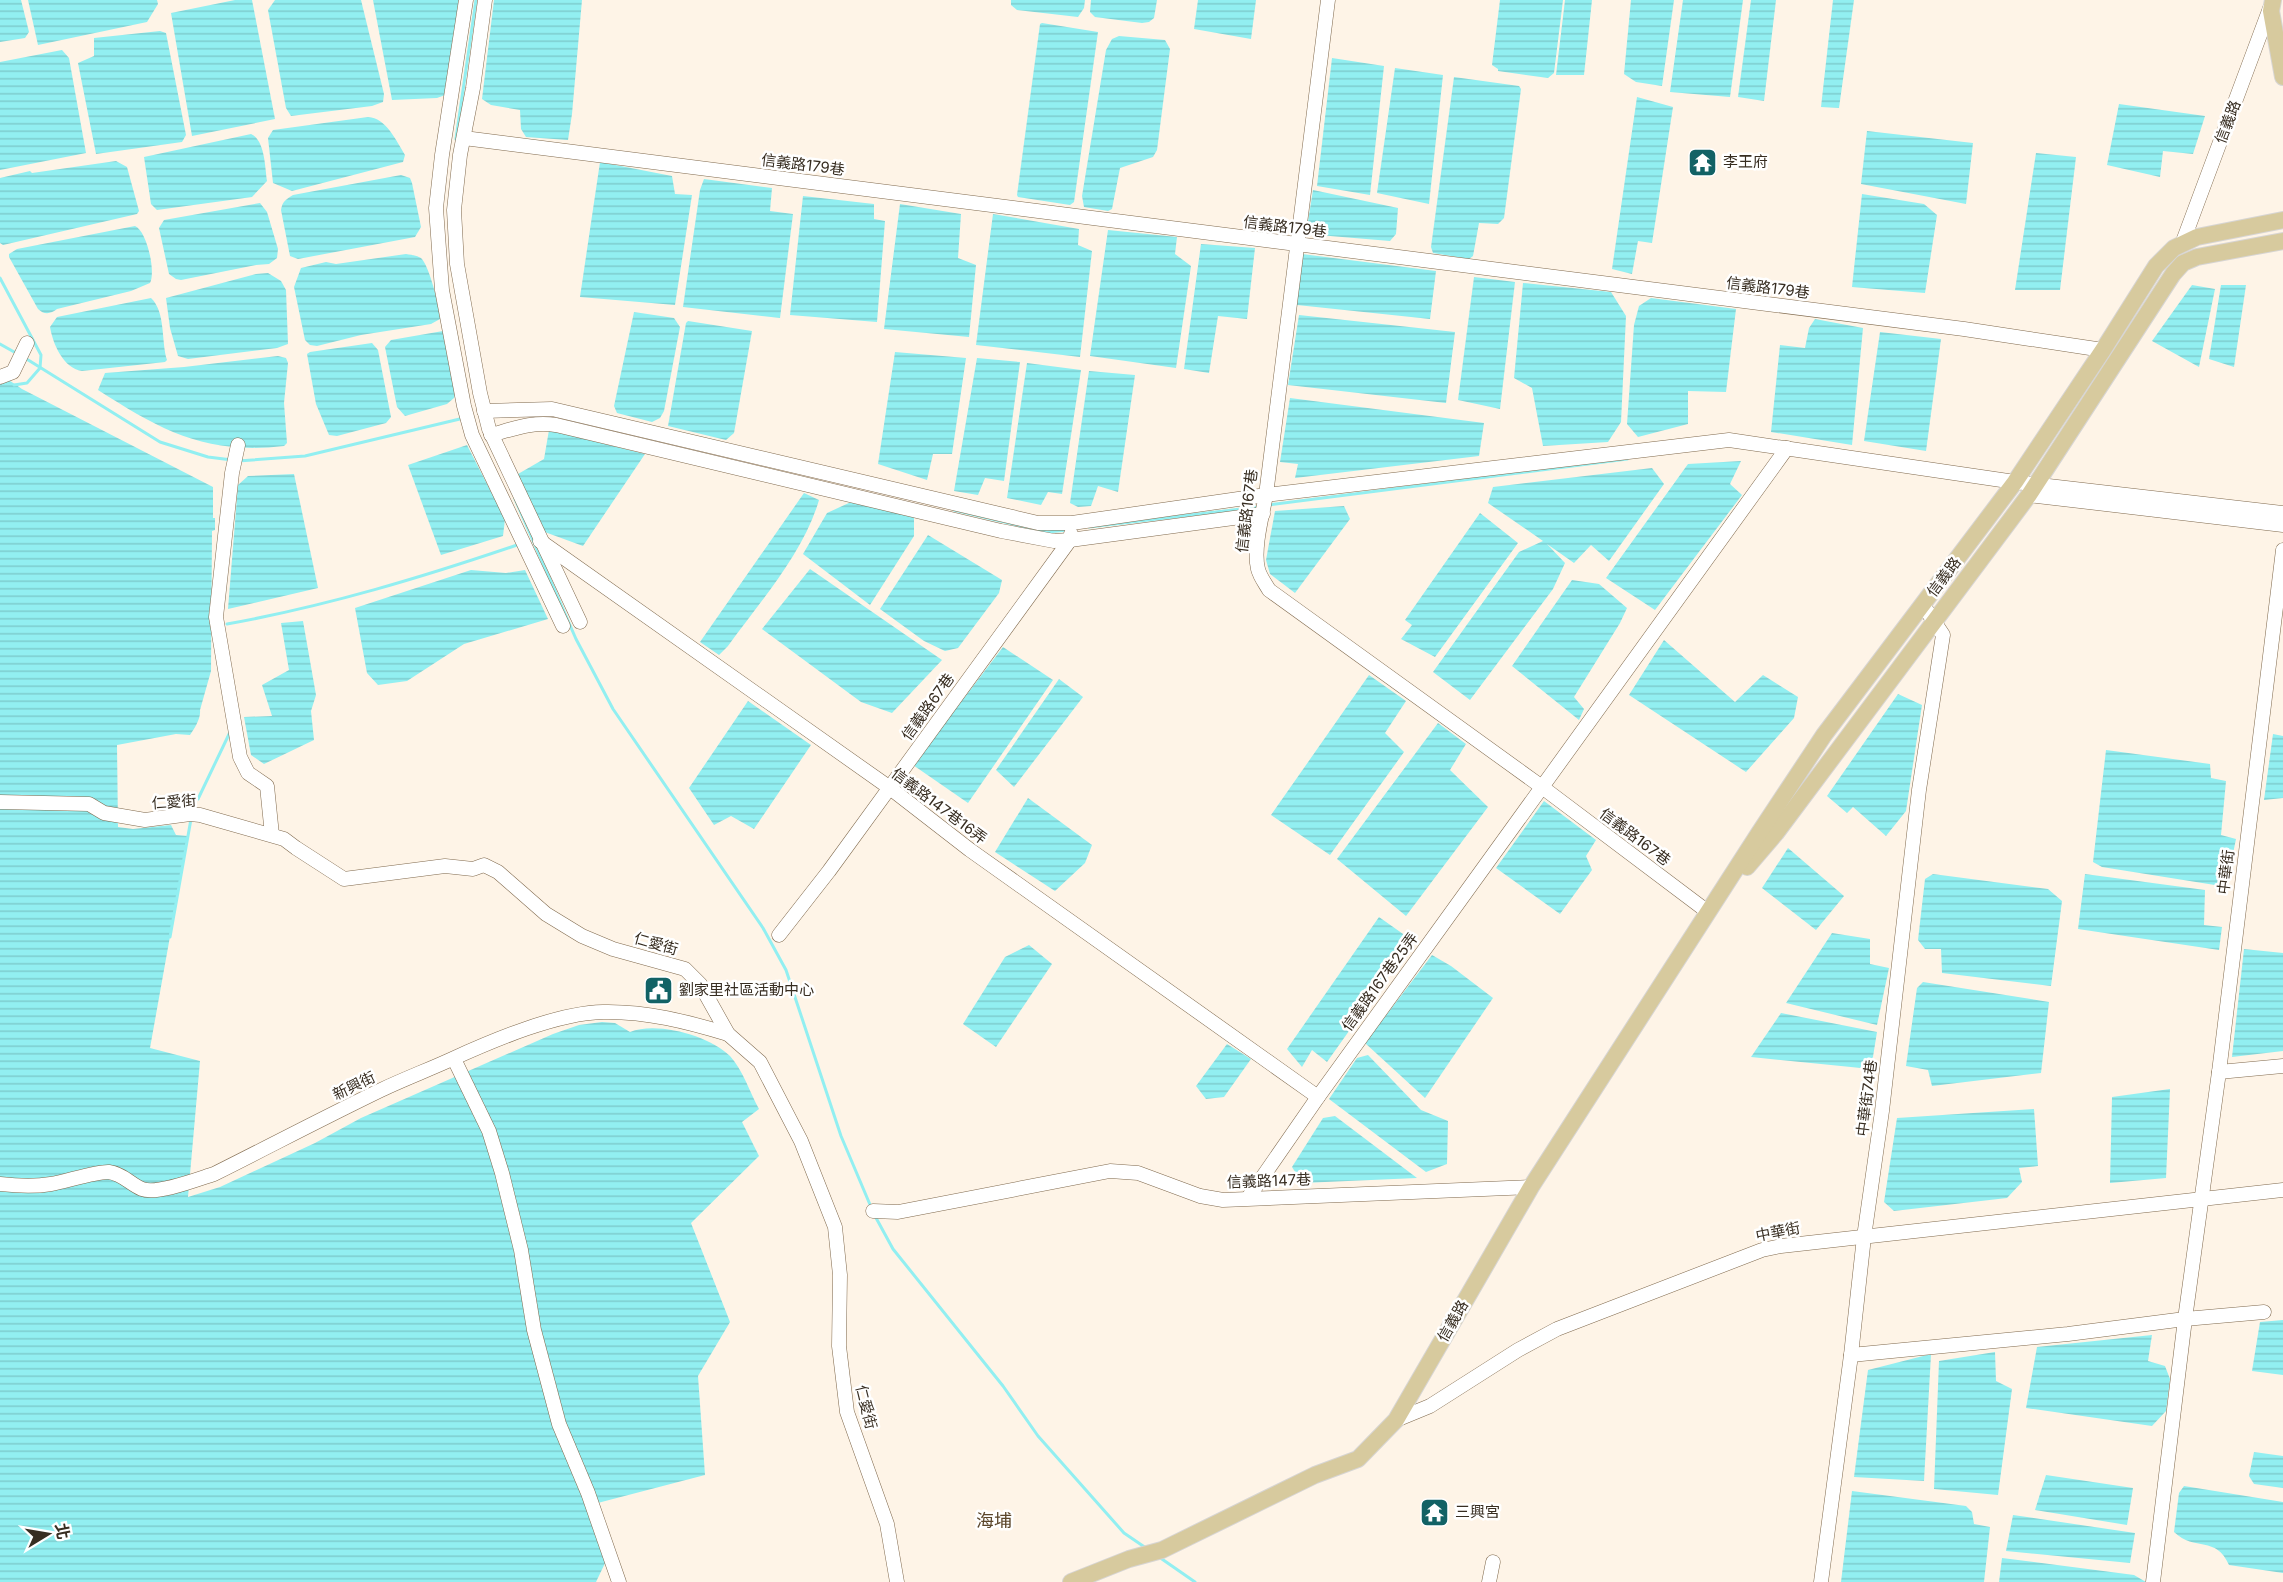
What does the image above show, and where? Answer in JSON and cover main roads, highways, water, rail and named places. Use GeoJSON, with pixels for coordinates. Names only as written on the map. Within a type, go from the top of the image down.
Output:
{"type":"FeatureCollection","features":[{"type":"Feature","properties":{"kind":"main road"},"geometry":{"type":"LineString","coordinates":[[2271,4],[2283,77]]}},
{"type":"Feature","properties":{"kind":"main road","name":"信義路"},"geometry":{"type":"LineString","coordinates":[[1071,1582],[1129,1559],[1157,1551],[1315,1475],[1358,1459],[1396,1420],[1531,1187],[1613,1056],[1824,735],[2015,482],[2103,351],[2156,266],[2174,248],[2197,237],[2283,220]]}},
{"type":"Feature","properties":{"kind":"main road","name":"信義路"},"geometry":{"type":"LineString","coordinates":[[1708,912],[1776,833],[2033,489],[2173,274],[2183,263],[2197,257],[2283,241]]}},
{"type":"Feature","properties":{"kind":"water"},"geometry":{"type":"Polygon","coordinates":[[[0,0],[21,0],[29,32],[25,38],[0,42],[0,0]]]}},
{"type":"Feature","properties":{"kind":"water"},"geometry":{"type":"Polygon","coordinates":[[[28,0],[157,0],[158,4],[147,22],[38,45],[28,0]]]}},
{"type":"Feature","properties":{"kind":"water"},"geometry":{"type":"Polygon","coordinates":[[[235,0],[252,0],[275,119],[192,136],[171,13],[235,0]]]}},
{"type":"Feature","properties":{"kind":"water"},"geometry":{"type":"Polygon","coordinates":[[[275,0],[361,0],[384,94],[383,102],[372,106],[291,116],[286,108],[268,10],[275,0]]]}},
{"type":"Feature","properties":{"kind":"water"},"geometry":{"type":"Polygon","coordinates":[[[373,0],[462,0],[448,94],[437,98],[392,100],[373,0]]]}},
{"type":"Feature","properties":{"kind":"water"},"geometry":{"type":"Polygon","coordinates":[[[494,0],[582,0],[568,140],[526,137],[521,129],[520,110],[491,105],[482,99],[494,0]]]}},
{"type":"Feature","properties":{"kind":"water"},"geometry":{"type":"Polygon","coordinates":[[[1011,0],[1085,0],[1084,8],[1078,17],[1017,10],[1011,5],[1011,0]]]}},
{"type":"Feature","properties":{"kind":"water"},"geometry":{"type":"Polygon","coordinates":[[[1091,0],[1157,0],[1154,18],[1142,23],[1095,17],[1090,12],[1091,0]]]}},
{"type":"Feature","properties":{"kind":"water"},"geometry":{"type":"Polygon","coordinates":[[[1198,0],[1256,0],[1251,39],[1194,29],[1198,0]]]}},
{"type":"Feature","properties":{"kind":"water"},"geometry":{"type":"Polygon","coordinates":[[[1500,0],[1563,0],[1554,73],[1548,78],[1498,71],[1492,65],[1500,0]]]}},
{"type":"Feature","properties":{"kind":"water"},"geometry":{"type":"Polygon","coordinates":[[[1565,0],[1592,0],[1584,75],[1556,75],[1565,0]]]}},
{"type":"Feature","properties":{"kind":"water"},"geometry":{"type":"Polygon","coordinates":[[[1631,0],[1674,0],[1662,86],[1636,82],[1624,74],[1631,0]]]}},
{"type":"Feature","properties":{"kind":"water"},"geometry":{"type":"Polygon","coordinates":[[[1683,0],[1743,0],[1730,97],[1670,92],[1683,0]]]}},
{"type":"Feature","properties":{"kind":"water"},"geometry":{"type":"Polygon","coordinates":[[[1751,0],[1776,0],[1764,101],[1738,97],[1751,0]]]}},
{"type":"Feature","properties":{"kind":"water"},"geometry":{"type":"Polygon","coordinates":[[[1833,0],[1854,0],[1839,108],[1821,107],[1833,0]]]}},
{"type":"Feature","properties":{"kind":"water"},"geometry":{"type":"Polygon","coordinates":[[[1040,24],[1098,32],[1074,202],[1070,205],[1017,195],[1040,24]]]}},
{"type":"Feature","properties":{"kind":"water"},"geometry":{"type":"Polygon","coordinates":[[[160,31],[166,33],[186,135],[182,142],[96,154],[78,63],[94,56],[94,38],[160,31]]]}},
{"type":"Feature","properties":{"kind":"water"},"geometry":{"type":"Polygon","coordinates":[[[1119,36],[1165,40],[1170,49],[1157,150],[1153,157],[1120,168],[1112,209],[1108,211],[1084,207],[1082,196],[1106,50],[1112,39],[1119,36]]]}},
{"type":"Feature","properties":{"kind":"water"},"geometry":{"type":"Polygon","coordinates":[[[62,50],[69,58],[86,153],[0,170],[0,62],[62,50]]]}},
{"type":"Feature","properties":{"kind":"water"},"geometry":{"type":"Polygon","coordinates":[[[1332,58],[1384,66],[1370,195],[1317,186],[1332,58]]]}},
{"type":"Feature","properties":{"kind":"water"},"geometry":{"type":"Polygon","coordinates":[[[1395,68],[1443,75],[1429,204],[1377,193],[1395,68]]]}},
{"type":"Feature","properties":{"kind":"water"},"geometry":{"type":"Polygon","coordinates":[[[1454,77],[1519,86],[1521,89],[1504,218],[1498,224],[1479,223],[1473,256],[1469,259],[1433,253],[1431,247],[1454,77]]]}},
{"type":"Feature","properties":{"kind":"water"},"geometry":{"type":"Polygon","coordinates":[[[1637,97],[1673,107],[1652,243],[1638,241],[1632,274],[1612,269],[1637,97]]]}},
{"type":"Feature","properties":{"kind":"water"},"geometry":{"type":"Polygon","coordinates":[[[2119,104],[2205,116],[2193,154],[2163,151],[2160,177],[2107,165],[2119,104]]]}},
{"type":"Feature","properties":{"kind":"water"},"geometry":{"type":"Polygon","coordinates":[[[368,117],[380,121],[390,131],[405,155],[403,162],[292,191],[273,183],[268,138],[273,130],[368,117]]]}},
{"type":"Feature","properties":{"kind":"water"},"geometry":{"type":"Polygon","coordinates":[[[1867,131],[1973,143],[1966,204],[1861,184],[1867,131]]]}},
{"type":"Feature","properties":{"kind":"water"},"geometry":{"type":"Polygon","coordinates":[[[251,134],[256,137],[262,148],[267,181],[252,197],[157,210],[151,204],[144,157],[251,134]]]}},
{"type":"Feature","properties":{"kind":"water"},"geometry":{"type":"Polygon","coordinates":[[[2036,153],[2076,157],[2060,290],[2015,290],[2036,153]]]}},
{"type":"Feature","properties":{"kind":"water"},"geometry":{"type":"Polygon","coordinates":[[[116,161],[127,167],[139,211],[137,214],[3,245],[0,243],[0,178],[30,171],[32,173],[116,161]]]}},
{"type":"Feature","properties":{"kind":"water"},"geometry":{"type":"Polygon","coordinates":[[[600,162],[672,176],[675,194],[692,195],[675,305],[580,297],[600,162]]]}},
{"type":"Feature","properties":{"kind":"water"},"geometry":{"type":"Polygon","coordinates":[[[401,175],[410,178],[412,183],[421,227],[415,237],[298,259],[290,256],[281,210],[288,198],[293,195],[401,175]]]}},
{"type":"Feature","properties":{"kind":"water"},"geometry":{"type":"Polygon","coordinates":[[[704,179],[772,188],[770,211],[793,214],[780,318],[683,307],[700,190],[704,179]]]}},
{"type":"Feature","properties":{"kind":"water"},"geometry":{"type":"Polygon","coordinates":[[[1313,190],[1398,208],[1396,234],[1390,241],[1306,234],[1313,190]]]}},
{"type":"Feature","properties":{"kind":"water"},"geometry":{"type":"Polygon","coordinates":[[[1862,194],[1924,204],[1937,215],[1925,293],[1852,287],[1862,194]]]}},
{"type":"Feature","properties":{"kind":"water"},"geometry":{"type":"Polygon","coordinates":[[[803,196],[874,204],[874,219],[885,221],[877,322],[790,315],[803,196]]]}},
{"type":"Feature","properties":{"kind":"water"},"geometry":{"type":"Polygon","coordinates":[[[260,203],[267,212],[278,249],[277,258],[269,264],[181,280],[169,274],[159,228],[164,220],[260,203]]]}},
{"type":"Feature","properties":{"kind":"water"},"geometry":{"type":"Polygon","coordinates":[[[900,204],[961,214],[958,258],[976,265],[969,337],[884,329],[900,204]]]}},
{"type":"Feature","properties":{"kind":"water"},"geometry":{"type":"Polygon","coordinates":[[[993,214],[1079,229],[1078,245],[1092,251],[1080,357],[976,345],[993,214]]]}},
{"type":"Feature","properties":{"kind":"water"},"geometry":{"type":"Polygon","coordinates":[[[135,226],[147,243],[152,270],[150,283],[131,291],[57,309],[50,313],[38,309],[9,257],[9,254],[17,249],[135,226]]]}},
{"type":"Feature","properties":{"kind":"water"},"geometry":{"type":"Polygon","coordinates":[[[1108,230],[1177,237],[1175,254],[1191,266],[1176,368],[1090,356],[1108,230]]]}},
{"type":"Feature","properties":{"kind":"water"},"geometry":{"type":"Polygon","coordinates":[[[1201,244],[1255,248],[1247,319],[1218,316],[1209,373],[1184,369],[1201,244]]]}},
{"type":"Feature","properties":{"kind":"water"},"geometry":{"type":"Polygon","coordinates":[[[406,254],[419,257],[424,262],[434,287],[440,319],[431,324],[361,335],[317,346],[310,345],[305,340],[294,287],[301,268],[326,262],[336,264],[406,254]]]}},
{"type":"Feature","properties":{"kind":"water"},"geometry":{"type":"Polygon","coordinates":[[[1302,254],[1436,271],[1430,319],[1297,305],[1302,254]]]}},
{"type":"Feature","properties":{"kind":"water"},"geometry":{"type":"Polygon","coordinates":[[[268,273],[281,281],[286,290],[288,344],[277,348],[188,359],[178,356],[170,328],[166,298],[256,274],[268,273]]]}},
{"type":"Feature","properties":{"kind":"water"},"geometry":{"type":"Polygon","coordinates":[[[1474,277],[1515,282],[1500,409],[1458,400],[1474,277]]]}},
{"type":"Feature","properties":{"kind":"water"},"geometry":{"type":"Polygon","coordinates":[[[1523,283],[1611,292],[1626,316],[1621,422],[1608,442],[1543,446],[1532,388],[1514,378],[1523,283]]]}},
{"type":"Feature","properties":{"kind":"water"},"geometry":{"type":"Polygon","coordinates":[[[2192,285],[2215,289],[2199,367],[2152,341],[2192,285]]]}},
{"type":"Feature","properties":{"kind":"water"},"geometry":{"type":"Polygon","coordinates":[[[2221,285],[2246,285],[2234,367],[2209,359],[2221,285]]]}},
{"type":"Feature","properties":{"kind":"water"},"geometry":{"type":"Polygon","coordinates":[[[151,298],[156,304],[161,319],[167,360],[165,362],[82,371],[69,365],[60,354],[50,327],[57,317],[151,298]]]}},
{"type":"Feature","properties":{"kind":"water"},"geometry":{"type":"Polygon","coordinates":[[[1651,298],[1736,309],[1726,392],[1688,391],[1688,424],[1638,437],[1627,424],[1634,325],[1639,306],[1651,298]]]}},
{"type":"Feature","properties":{"kind":"water"},"geometry":{"type":"Polygon","coordinates":[[[634,312],[674,318],[680,327],[664,411],[660,418],[652,422],[617,413],[614,406],[634,312]]]}},
{"type":"Feature","properties":{"kind":"water"},"geometry":{"type":"Polygon","coordinates":[[[1299,315],[1455,332],[1446,403],[1288,385],[1299,315]]]}},
{"type":"Feature","properties":{"kind":"water"},"geometry":{"type":"Polygon","coordinates":[[[1815,319],[1863,328],[1852,445],[1771,432],[1780,345],[1805,348],[1809,328],[1815,319]]]}},
{"type":"Feature","properties":{"kind":"water"},"geometry":{"type":"Polygon","coordinates":[[[688,321],[752,331],[734,433],[726,440],[668,426],[688,321]]]}},
{"type":"Feature","properties":{"kind":"water"},"geometry":{"type":"Polygon","coordinates":[[[443,331],[456,392],[454,398],[447,404],[405,416],[397,407],[385,347],[391,340],[443,331]]]}},
{"type":"Feature","properties":{"kind":"water"},"geometry":{"type":"Polygon","coordinates":[[[1880,332],[1941,339],[1926,451],[1864,441],[1880,332]]]}},
{"type":"Feature","properties":{"kind":"water"},"geometry":{"type":"Polygon","coordinates":[[[372,343],[378,350],[391,417],[386,423],[337,436],[329,435],[316,404],[307,354],[372,343]]]}},
{"type":"Feature","properties":{"kind":"water"},"geometry":{"type":"Polygon","coordinates":[[[895,352],[966,358],[952,454],[933,454],[927,480],[878,464],[895,352]]]}},
{"type":"Feature","properties":{"kind":"water"},"geometry":{"type":"Polygon","coordinates":[[[278,356],[286,358],[288,363],[284,403],[287,443],[284,446],[231,447],[186,437],[143,417],[98,390],[105,373],[278,356]]]}},
{"type":"Feature","properties":{"kind":"water"},"geometry":{"type":"Polygon","coordinates":[[[977,358],[1020,362],[1004,481],[985,478],[978,495],[954,491],[977,358]]]}},
{"type":"Feature","properties":{"kind":"water"},"geometry":{"type":"Polygon","coordinates":[[[1027,363],[1081,370],[1062,494],[1048,492],[1041,505],[1007,498],[1027,363]]]}},
{"type":"Feature","properties":{"kind":"water"},"geometry":{"type":"Polygon","coordinates":[[[1089,371],[1135,375],[1118,492],[1098,486],[1091,506],[1078,507],[1070,503],[1089,371]]]}},
{"type":"Feature","properties":{"kind":"water"},"geometry":{"type":"Polygon","coordinates":[[[0,374],[22,389],[213,487],[215,530],[212,531],[211,671],[198,720],[190,735],[176,734],[117,745],[118,827],[133,829],[171,825],[176,835],[188,836],[150,1048],[200,1061],[188,1197],[220,1187],[315,1143],[361,1118],[553,1034],[579,1025],[602,1022],[615,1023],[630,1032],[654,1028],[683,1032],[710,1042],[730,1056],[746,1082],[759,1109],[742,1122],[759,1156],[691,1223],[730,1322],[698,1376],[705,1475],[590,1505],[607,1559],[596,1582],[0,1582],[0,374]]]}},
{"type":"Feature","properties":{"kind":"water"},"geometry":{"type":"Polygon","coordinates":[[[1290,398],[1484,423],[1479,456],[1295,478],[1298,464],[1280,462],[1290,398]]]}},
{"type":"Feature","properties":{"kind":"water"},"geometry":{"type":"Polygon","coordinates":[[[549,430],[645,454],[583,546],[542,531],[518,474],[544,459],[549,430]]]}},
{"type":"Feature","properties":{"kind":"water"},"geometry":{"type":"Polygon","coordinates":[[[467,445],[505,519],[503,536],[441,555],[408,465],[467,445]]]}},
{"type":"Feature","properties":{"kind":"water"},"geometry":{"type":"Polygon","coordinates":[[[1741,461],[1730,484],[1742,495],[1655,610],[1606,578],[1688,464],[1741,461]]]}},
{"type":"Feature","properties":{"kind":"water"},"geometry":{"type":"Polygon","coordinates":[[[1652,468],[1664,484],[1609,561],[1591,545],[1574,563],[1547,544],[1565,563],[1553,589],[1470,700],[1433,672],[1519,552],[1543,541],[1488,503],[1493,487],[1652,468]]]}},
{"type":"Feature","properties":{"kind":"water"},"geometry":{"type":"Polygon","coordinates":[[[294,474],[318,588],[228,609],[238,485],[248,476],[294,474]]]}},
{"type":"Feature","properties":{"kind":"water"},"geometry":{"type":"Polygon","coordinates":[[[804,493],[819,500],[803,539],[767,594],[719,655],[700,642],[804,493]]]}},
{"type":"Feature","properties":{"kind":"water"},"geometry":{"type":"Polygon","coordinates":[[[851,502],[914,517],[914,536],[870,605],[803,554],[827,513],[851,502]]]}},
{"type":"Feature","properties":{"kind":"water"},"geometry":{"type":"Polygon","coordinates":[[[1344,506],[1350,519],[1295,593],[1270,574],[1266,560],[1275,511],[1344,506]]]}},
{"type":"Feature","properties":{"kind":"water"},"geometry":{"type":"Polygon","coordinates":[[[1480,513],[1518,543],[1435,657],[1401,639],[1412,625],[1405,620],[1480,513]]]}},
{"type":"Feature","properties":{"kind":"water"},"geometry":{"type":"Polygon","coordinates":[[[928,535],[1002,580],[999,593],[958,648],[945,651],[924,641],[880,609],[928,535]]]}},
{"type":"Feature","properties":{"kind":"water"},"geometry":{"type":"Polygon","coordinates":[[[810,569],[942,660],[892,713],[861,702],[762,629],[810,569]]]}},
{"type":"Feature","properties":{"kind":"water"},"geometry":{"type":"Polygon","coordinates":[[[471,570],[506,573],[525,570],[548,619],[464,644],[407,681],[378,685],[367,673],[355,608],[471,570]]]}},
{"type":"Feature","properties":{"kind":"water"},"geometry":{"type":"Polygon","coordinates":[[[1572,580],[1599,584],[1627,608],[1574,697],[1584,709],[1579,720],[1512,666],[1572,580]]]}},
{"type":"Feature","properties":{"kind":"water"},"geometry":{"type":"Polygon","coordinates":[[[303,621],[316,695],[311,711],[314,740],[264,764],[251,755],[244,717],[272,716],[262,685],[289,670],[281,623],[303,621]]]}},
{"type":"Feature","properties":{"kind":"water"},"geometry":{"type":"Polygon","coordinates":[[[1664,640],[1735,702],[1763,675],[1798,697],[1794,718],[1746,772],[1629,695],[1664,640]]]}},
{"type":"Feature","properties":{"kind":"water"},"geometry":{"type":"Polygon","coordinates":[[[1003,647],[1053,680],[968,803],[913,765],[1003,647]]]}},
{"type":"Feature","properties":{"kind":"water"},"geometry":{"type":"Polygon","coordinates":[[[1369,675],[1406,701],[1385,733],[1404,752],[1330,855],[1271,815],[1369,675]]]}},
{"type":"Feature","properties":{"kind":"water"},"geometry":{"type":"Polygon","coordinates":[[[1059,679],[1083,697],[1014,787],[996,770],[1059,679]]]}},
{"type":"Feature","properties":{"kind":"water"},"geometry":{"type":"Polygon","coordinates":[[[1898,694],[1922,705],[1906,811],[1886,836],[1853,807],[1847,813],[1827,796],[1898,694]]]}},
{"type":"Feature","properties":{"kind":"water"},"geometry":{"type":"Polygon","coordinates":[[[748,701],[811,745],[754,829],[731,816],[714,825],[689,788],[748,701]]]}},
{"type":"Feature","properties":{"kind":"water"},"geometry":{"type":"Polygon","coordinates":[[[1438,723],[1466,744],[1450,770],[1488,807],[1406,916],[1337,859],[1438,723]]]}},
{"type":"Feature","properties":{"kind":"water"},"geometry":{"type":"Polygon","coordinates":[[[2273,734],[2283,736],[2283,798],[2264,800],[2273,734]]]}},
{"type":"Feature","properties":{"kind":"water"},"geometry":{"type":"Polygon","coordinates":[[[2106,750],[2210,764],[2211,778],[2226,781],[2221,835],[2236,839],[2229,873],[2221,886],[2102,867],[2093,862],[2106,750]]]}},
{"type":"Feature","properties":{"kind":"water"},"geometry":{"type":"Polygon","coordinates":[[[1028,798],[1092,845],[1085,863],[1055,891],[995,852],[1028,798]]]}},
{"type":"Feature","properties":{"kind":"water"},"geometry":{"type":"Polygon","coordinates":[[[1544,801],[1596,840],[1586,856],[1592,870],[1560,914],[1496,868],[1544,801]]]}},
{"type":"Feature","properties":{"kind":"water"},"geometry":{"type":"Polygon","coordinates":[[[1788,848],[1844,896],[1816,930],[1762,888],[1788,848]]]}},
{"type":"Feature","properties":{"kind":"water"},"geometry":{"type":"Polygon","coordinates":[[[1933,874],[2048,889],[2062,901],[2051,986],[1942,973],[1941,949],[1925,949],[1918,940],[1925,879],[1933,874]]]}},
{"type":"Feature","properties":{"kind":"water"},"geometry":{"type":"Polygon","coordinates":[[[2085,874],[2205,890],[2204,925],[2222,927],[2219,950],[2078,929],[2085,874]]]}},
{"type":"Feature","properties":{"kind":"water"},"geometry":{"type":"Polygon","coordinates":[[[1379,917],[1413,941],[1327,1062],[1312,1050],[1302,1067],[1287,1049],[1379,917]]]}},
{"type":"Feature","properties":{"kind":"water"},"geometry":{"type":"Polygon","coordinates":[[[1832,933],[1870,939],[1870,964],[1889,968],[1877,1025],[1786,1003],[1832,933]]]}},
{"type":"Feature","properties":{"kind":"water"},"geometry":{"type":"Polygon","coordinates":[[[1029,945],[1052,964],[996,1047],[963,1024],[1005,957],[1029,945]]]}},
{"type":"Feature","properties":{"kind":"water"},"geometry":{"type":"Polygon","coordinates":[[[2244,949],[2283,953],[2283,1051],[2232,1057],[2244,949]]]}},
{"type":"Feature","properties":{"kind":"water"},"geometry":{"type":"Polygon","coordinates":[[[1432,955],[1451,966],[1493,998],[1425,1098],[1365,1043],[1432,955]]]}},
{"type":"Feature","properties":{"kind":"water"},"geometry":{"type":"Polygon","coordinates":[[[1923,982],[2049,1002],[2041,1073],[1932,1086],[1928,1070],[1906,1066],[1917,988],[1923,982]]]}},
{"type":"Feature","properties":{"kind":"water"},"geometry":{"type":"Polygon","coordinates":[[[1781,1013],[1877,1032],[1871,1069],[1751,1057],[1781,1013]]]}},
{"type":"Feature","properties":{"kind":"water"},"geometry":{"type":"Polygon","coordinates":[[[1227,1044],[1251,1059],[1224,1097],[1206,1099],[1196,1086],[1227,1044]]]}},
{"type":"Feature","properties":{"kind":"water"},"geometry":{"type":"Polygon","coordinates":[[[1368,1055],[1421,1110],[1448,1121],[1447,1164],[1426,1172],[1329,1099],[1357,1058],[1368,1055]]]}},
{"type":"Feature","properties":{"kind":"water"},"geometry":{"type":"Polygon","coordinates":[[[2170,1089],[2166,1178],[2110,1183],[2112,1097],[2170,1089]]]}},
{"type":"Feature","properties":{"kind":"water"},"geometry":{"type":"Polygon","coordinates":[[[2034,1109],[2038,1166],[2019,1168],[2022,1182],[2007,1198],[1894,1211],[1884,1202],[1897,1118],[2034,1109]]]}},
{"type":"Feature","properties":{"kind":"water"},"geometry":{"type":"Polygon","coordinates":[[[1335,1116],[1417,1178],[1302,1183],[1292,1167],[1323,1118],[1335,1116]]]}},
{"type":"Feature","properties":{"kind":"water"},"geometry":{"type":"Polygon","coordinates":[[[2283,1320],[2283,1375],[2252,1371],[2260,1322],[2283,1320]]]}},
{"type":"Feature","properties":{"kind":"water"},"geometry":{"type":"Polygon","coordinates":[[[2152,1335],[2148,1361],[2165,1366],[2170,1379],[2166,1411],[2152,1426],[2026,1408],[2037,1347],[2152,1335]]]}},
{"type":"Feature","properties":{"kind":"water"},"geometry":{"type":"Polygon","coordinates":[[[1995,1352],[1996,1381],[2012,1389],[1998,1495],[1934,1489],[1939,1361],[1995,1352]]]}},
{"type":"Feature","properties":{"kind":"water"},"geometry":{"type":"Polygon","coordinates":[[[1931,1354],[1924,1481],[1854,1477],[1868,1370],[1931,1354]]]}},
{"type":"Feature","properties":{"kind":"water"},"geometry":{"type":"Polygon","coordinates":[[[2254,1452],[2283,1456],[2283,1488],[2254,1484],[2249,1476],[2254,1452]]]}},
{"type":"Feature","properties":{"kind":"water"},"geometry":{"type":"Polygon","coordinates":[[[2046,1475],[2133,1488],[2127,1525],[2035,1510],[2046,1475]]]}},
{"type":"Feature","properties":{"kind":"water"},"geometry":{"type":"Polygon","coordinates":[[[2184,1486],[2283,1502],[2283,1573],[2229,1565],[2218,1550],[2182,1538],[2174,1532],[2179,1493],[2184,1486]]]}},
{"type":"Feature","properties":{"kind":"water"},"geometry":{"type":"Polygon","coordinates":[[[1852,1491],[1966,1506],[1972,1512],[1974,1524],[1990,1527],[1984,1582],[1841,1582],[1852,1491]]]}},
{"type":"Feature","properties":{"kind":"water"},"geometry":{"type":"Polygon","coordinates":[[[2013,1515],[2135,1533],[2130,1563],[2006,1551],[2013,1515]]]}},
{"type":"Feature","properties":{"kind":"water"},"geometry":{"type":"Polygon","coordinates":[[[2002,1558],[2134,1575],[2146,1582],[1999,1582],[2002,1558]]]}},
{"type":"Feature","properties":{"kind":"waterway"},"geometry":{"type":"LineString","coordinates":[[456,139],[476,0]]}},
{"type":"Feature","properties":{"kind":"waterway"},"geometry":{"type":"LineString","coordinates":[[0,278],[41,355],[40,368],[27,383],[14,385]]}},
{"type":"Feature","properties":{"kind":"waterway"},"geometry":{"type":"LineString","coordinates":[[0,344],[16,353]]}},
{"type":"Feature","properties":{"kind":"waterway"},"geometry":{"type":"LineString","coordinates":[[25,358],[160,442],[208,457],[232,460]]}},
{"type":"Feature","properties":{"kind":"waterway"},"geometry":{"type":"LineString","coordinates":[[238,461],[305,456],[464,418]]}},
{"type":"Feature","properties":{"kind":"waterway"},"geometry":{"type":"LineString","coordinates":[[1268,505],[1627,459]]}},
{"type":"Feature","properties":{"kind":"waterway"},"geometry":{"type":"LineString","coordinates":[[515,499],[576,639],[613,709],[763,928],[786,970],[841,1136],[871,1207]]}},
{"type":"Feature","properties":{"kind":"waterway"},"geometry":{"type":"LineString","coordinates":[[1089,527],[1258,507]]}},
{"type":"Feature","properties":{"kind":"waterway"},"geometry":{"type":"LineString","coordinates":[[954,510],[1047,532],[1068,530]]}},
{"type":"Feature","properties":{"kind":"waterway"},"geometry":{"type":"LineString","coordinates":[[227,624],[301,609],[375,590],[520,544]]}},
{"type":"Feature","properties":{"kind":"waterway"},"geometry":{"type":"LineString","coordinates":[[198,799],[231,730]]}},
{"type":"Feature","properties":{"kind":"waterway"},"geometry":{"type":"LineString","coordinates":[[170,937],[191,819]]}},
{"type":"Feature","properties":{"kind":"waterway"},"geometry":{"type":"LineString","coordinates":[[875,1216],[893,1249],[1003,1386],[1038,1436],[1124,1533],[1146,1548]]}},
{"type":"Feature","properties":{"kind":"waterway"},"geometry":{"type":"LineString","coordinates":[[1159,1557],[1195,1582]]}},
{"type":"Feature","properties":{"kind":"place","name":"李王府"},"geometry":{"type":"Point","coordinates":[1702,162]}},
{"type":"Feature","properties":{"kind":"place","name":"劉家里社區活動中心"},"geometry":{"type":"Point","coordinates":[658,990]}},
{"type":"Feature","properties":{"kind":"place","name":"三興宮"},"geometry":{"type":"Point","coordinates":[1434,1512]}},
{"type":"Feature","properties":{"kind":"district","name":"海埔"},"geometry":{"type":"Point","coordinates":[994,1521]}}]}
